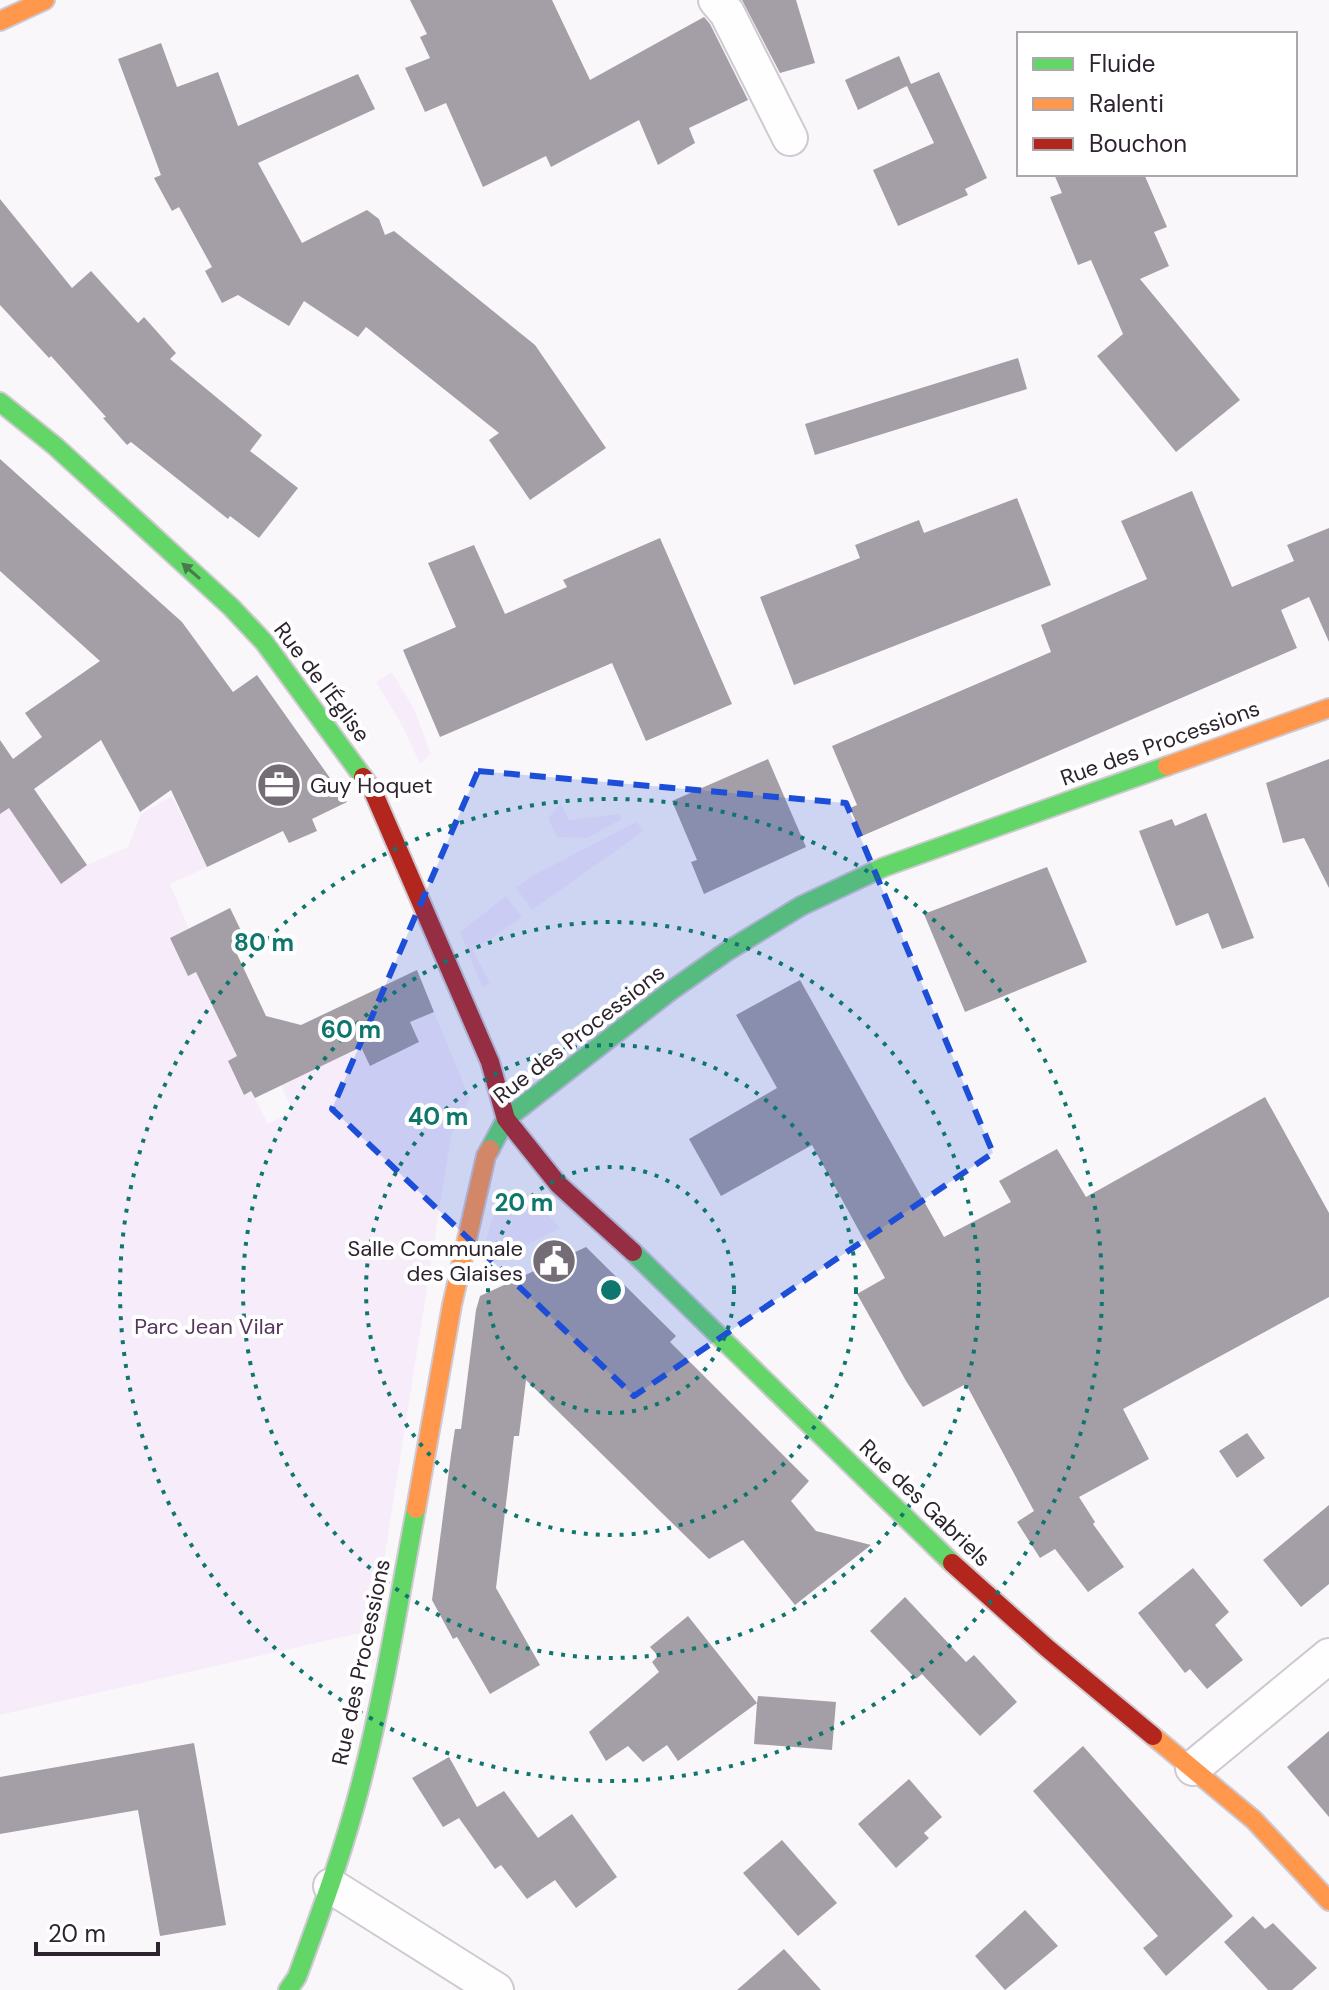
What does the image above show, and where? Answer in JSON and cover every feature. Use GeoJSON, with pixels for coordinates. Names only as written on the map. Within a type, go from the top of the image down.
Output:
{"type":"FeatureCollection","features":[{"type":"Feature","properties":{"kind":"street"},"geometry":{"type":"LineString","coordinates":[[0,21],[45,0]]}},
{"type":"Feature","properties":{"kind":"street"},"geometry":{"type":"LineString","coordinates":[[716,0],[727,13],[790,138]]}},
{"type":"Feature","properties":{"kind":"street","name":"Rue de l'Église"},"geometry":{"type":"LineString","coordinates":[[0,402],[55,446],[248,624],[372,789],[490,1062],[506,1119]]}},
{"type":"Feature","properties":{"kind":"street","name":"Rue des Processions"},"geometry":{"type":"LineString","coordinates":[[288,1990],[297,1977],[331,1886],[362,1779],[389,1657],[452,1305],[486,1156],[506,1119],[669,992],[729,950],[801,906],[884,867],[1329,708]]}},
{"type":"Feature","properties":{"kind":"street","name":"Rue des Gabriels"},"geometry":{"type":"LineString","coordinates":[[506,1119],[558,1184],[609,1228],[928,1541],[1047,1648],[1254,1820],[1329,1901]]}},
{"type":"Feature","properties":{"kind":"street"},"geometry":{"type":"LineString","coordinates":[[1193,1768],[1329,1656]]}},
{"type":"Feature","properties":{"kind":"street"},"geometry":{"type":"LineString","coordinates":[[331,1886],[496,1990]]}},
{"type":"Feature","properties":{"kind":"highlighted area"},"geometry":{"type":"Polygon","coordinates":[[[478,771],[846,803],[993,1153],[634,1396],[332,1109],[478,771]]]}},
{"type":"Feature","properties":{"kind":"green space"},"geometry":{"type":"Polygon","coordinates":[[[392,672],[414,709],[431,754],[420,764],[402,725],[376,682],[392,672]]]}},
{"type":"Feature","properties":{"kind":"green space","name":"Parc Jean Vilar"},"geometry":{"type":"Polygon","coordinates":[[[0,795],[61,883],[87,865],[128,847],[141,814],[172,796],[207,867],[170,884],[189,929],[171,938],[196,972],[237,1056],[245,1094],[251,1091],[268,1124],[293,1111],[281,1085],[361,1047],[371,1066],[419,1042],[410,1022],[434,1012],[470,1099],[451,1136],[373,1630],[0,1715],[0,795]]]}},
{"type":"Feature","properties":{"kind":"green space"},"geometry":{"type":"Polygon","coordinates":[[[561,803],[569,820],[619,814],[622,819],[587,838],[557,837],[548,818],[561,803]]]}},
{"type":"Feature","properties":{"kind":"green space"},"geometry":{"type":"Polygon","coordinates":[[[636,822],[644,831],[532,910],[516,888],[532,876],[636,822]]]}},
{"type":"Feature","properties":{"kind":"green space"},"geometry":{"type":"Polygon","coordinates":[[[506,896],[522,917],[473,951],[490,983],[482,987],[460,932],[506,896]]]}},
{"type":"Feature","properties":{"kind":"green space"},"geometry":{"type":"Polygon","coordinates":[[[527,1193],[560,1228],[481,1269],[488,1232],[497,1211],[514,1196],[527,1193]]]}},
{"type":"Feature","properties":{"kind":"building"},"geometry":{"type":"Polygon","coordinates":[[[410,0],[552,0],[590,80],[704,17],[748,100],[689,128],[695,143],[658,165],[639,120],[551,167],[546,156],[483,187],[446,103],[425,112],[405,68],[430,58],[420,37],[427,34],[410,0]]]}},
{"type":"Feature","properties":{"kind":"building"},"geometry":{"type":"Polygon","coordinates":[[[742,0],[796,0],[815,63],[780,73],[742,0]]]}},
{"type":"Feature","properties":{"kind":"building"},"geometry":{"type":"Polygon","coordinates":[[[161,43],[177,87],[218,72],[238,126],[358,74],[375,109],[258,163],[302,243],[367,210],[379,219],[385,235],[394,231],[535,345],[606,448],[530,500],[489,440],[499,433],[366,327],[358,337],[304,301],[289,326],[238,295],[222,303],[205,271],[212,267],[179,207],[172,211],[154,178],[161,175],[118,59],[161,43]]]}},
{"type":"Feature","properties":{"kind":"building"},"geometry":{"type":"Polygon","coordinates":[[[899,56],[911,84],[939,72],[987,178],[965,189],[968,195],[898,226],[873,170],[934,143],[907,86],[858,110],[845,80],[899,56]]]}},
{"type":"Feature","properties":{"kind":"building"},"geometry":{"type":"Polygon","coordinates":[[[1055,176],[1145,176],[1167,227],[1154,232],[1169,266],[1140,279],[1240,400],[1176,452],[1097,356],[1123,334],[1091,260],[1078,265],[1050,197],[1062,193],[1055,176]]]}},
{"type":"Feature","properties":{"kind":"building"},"geometry":{"type":"Polygon","coordinates":[[[0,199],[72,288],[91,271],[138,323],[144,317],[176,353],[170,359],[262,435],[250,451],[298,488],[259,538],[230,516],[228,519],[131,442],[127,445],[51,356],[49,358],[0,305],[0,199]]]}},
{"type":"Feature","properties":{"kind":"building"},"geometry":{"type":"Polygon","coordinates":[[[1018,358],[1027,389],[815,455],[805,424],[1018,358]]]}},
{"type":"Feature","properties":{"kind":"building"},"geometry":{"type":"Polygon","coordinates":[[[0,459],[182,622],[233,692],[257,675],[347,802],[312,819],[317,831],[289,843],[283,831],[207,867],[171,790],[140,812],[101,740],[34,789],[87,865],[61,884],[9,808],[0,814],[0,740],[13,759],[42,737],[25,713],[100,661],[0,571],[0,459]]]}},
{"type":"Feature","properties":{"kind":"building"},"geometry":{"type":"Polygon","coordinates":[[[1192,491],[1232,587],[1294,561],[1287,545],[1329,528],[1329,642],[1309,597],[1281,610],[1297,648],[862,836],[850,808],[857,805],[832,746],[1051,652],[1041,625],[1147,579],[1121,521],[1192,491]]]}},
{"type":"Feature","properties":{"kind":"building"},"geometry":{"type":"Polygon","coordinates":[[[1017,498],[1051,585],[794,685],[760,597],[860,558],[855,545],[919,520],[924,533],[1017,498]]]}},
{"type":"Feature","properties":{"kind":"building"},"geometry":{"type":"Polygon","coordinates":[[[660,538],[732,704],[646,741],[612,663],[440,737],[403,650],[456,627],[428,563],[474,545],[505,614],[567,587],[563,580],[660,538]]]}},
{"type":"Feature","properties":{"kind":"building"},"geometry":{"type":"Polygon","coordinates":[[[768,759],[806,847],[704,894],[691,862],[697,860],[672,801],[768,759]]]}},
{"type":"Feature","properties":{"kind":"building"},"geometry":{"type":"Polygon","coordinates":[[[1329,759],[1329,888],[1304,838],[1283,843],[1266,783],[1329,759]]]}},
{"type":"Feature","properties":{"kind":"building"},"geometry":{"type":"Polygon","coordinates":[[[1206,813],[1254,938],[1222,949],[1208,913],[1176,926],[1139,831],[1172,819],[1175,826],[1206,813]]]}},
{"type":"Feature","properties":{"kind":"building"},"geometry":{"type":"Polygon","coordinates":[[[1047,867],[1087,962],[965,1012],[924,914],[1047,867]]]}},
{"type":"Feature","properties":{"kind":"building"},"geometry":{"type":"Polygon","coordinates":[[[230,908],[248,945],[236,952],[266,1016],[301,1025],[417,970],[434,1012],[410,1022],[419,1042],[370,1066],[361,1047],[255,1098],[251,1091],[244,1095],[228,1061],[237,1056],[196,972],[188,976],[170,938],[230,908]]]}},
{"type":"Feature","properties":{"kind":"building"},"geometry":{"type":"Polygon","coordinates":[[[800,980],[944,1237],[1011,1202],[999,1181],[1057,1149],[1086,1197],[1265,1097],[1329,1213],[1329,1297],[1123,1409],[1149,1459],[1079,1497],[1095,1522],[1093,1524],[1124,1567],[1088,1592],[1055,1549],[1040,1558],[1017,1522],[1034,1511],[966,1384],[923,1407],[906,1381],[857,1294],[885,1278],[812,1145],[721,1196],[689,1139],[777,1088],[736,1015],[800,980]]]}},
{"type":"Feature","properties":{"kind":"building"},"geometry":{"type":"Polygon","coordinates":[[[586,1247],[676,1336],[670,1342],[809,1481],[791,1501],[816,1531],[871,1545],[795,1605],[743,1540],[709,1559],[526,1380],[519,1436],[514,1436],[496,1588],[540,1665],[490,1694],[457,1637],[453,1639],[432,1600],[455,1429],[461,1429],[476,1310],[480,1296],[586,1247]]]}},
{"type":"Feature","properties":{"kind":"building"},"geometry":{"type":"Polygon","coordinates":[[[1247,1433],[1265,1458],[1237,1478],[1219,1451],[1247,1433]]]}},
{"type":"Feature","properties":{"kind":"building"},"geometry":{"type":"Polygon","coordinates":[[[1329,1505],[1329,1584],[1301,1607],[1263,1560],[1329,1505]]]}},
{"type":"Feature","properties":{"kind":"building"},"geometry":{"type":"Polygon","coordinates":[[[1193,1568],[1229,1612],[1215,1625],[1243,1660],[1207,1689],[1190,1669],[1185,1673],[1138,1613],[1193,1568]]]}},
{"type":"Feature","properties":{"kind":"building"},"geometry":{"type":"Polygon","coordinates":[[[905,1597],[966,1662],[974,1655],[1017,1702],[980,1736],[922,1674],[916,1679],[870,1631],[905,1597]]]}},
{"type":"Feature","properties":{"kind":"building"},"geometry":{"type":"Polygon","coordinates":[[[688,1616],[757,1703],[678,1761],[667,1745],[643,1762],[628,1746],[606,1761],[589,1732],[659,1672],[652,1662],[658,1656],[650,1647],[688,1616]]]}},
{"type":"Feature","properties":{"kind":"building"},"geometry":{"type":"Polygon","coordinates":[[[758,1696],[836,1702],[832,1750],[754,1744],[758,1696]]]}},
{"type":"Feature","properties":{"kind":"building"},"geometry":{"type":"Polygon","coordinates":[[[1329,1731],[1329,1817],[1287,1767],[1329,1731]]]}},
{"type":"Feature","properties":{"kind":"building"},"geometry":{"type":"Polygon","coordinates":[[[194,1743],[226,1925],[160,1936],[138,1810],[0,1834],[0,1777],[194,1743]]]}},
{"type":"Feature","properties":{"kind":"building"},"geometry":{"type":"Polygon","coordinates":[[[1083,1746],[1233,1916],[1166,1976],[1143,1948],[1158,1936],[1033,1791],[1083,1746]]]}},
{"type":"Feature","properties":{"kind":"building"},"geometry":{"type":"Polygon","coordinates":[[[449,1757],[477,1807],[504,1791],[538,1838],[572,1814],[617,1877],[576,1908],[555,1880],[527,1899],[501,1865],[495,1869],[459,1818],[443,1827],[412,1778],[449,1757]]]}},
{"type":"Feature","properties":{"kind":"building"},"geometry":{"type":"Polygon","coordinates":[[[909,1779],[942,1817],[924,1833],[929,1838],[896,1868],[858,1824],[909,1779]]]}},
{"type":"Feature","properties":{"kind":"building"},"geometry":{"type":"Polygon","coordinates":[[[782,1840],[837,1903],[798,1936],[743,1873],[782,1840]]]}},
{"type":"Feature","properties":{"kind":"building"},"geometry":{"type":"Polygon","coordinates":[[[1025,1910],[1058,1946],[1005,1990],[975,1956],[1025,1910]]]}},
{"type":"Feature","properties":{"kind":"building"},"geometry":{"type":"Polygon","coordinates":[[[1253,1916],[1265,1929],[1273,1923],[1317,1968],[1292,1990],[1268,1990],[1224,1942],[1253,1916]]]}},
{"type":"Feature","properties":{"kind":"building"},"geometry":{"type":"Polygon","coordinates":[[[784,1949],[821,1990],[737,1990],[784,1949]]]}},
{"type":"Feature","properties":{"kind":"traffic: fast"},"geometry":{"type":"LineString","coordinates":[[0,402],[55,446],[231,607],[264,642],[363,777]]}},
{"type":"Feature","properties":{"kind":"traffic: fast"},"geometry":{"type":"LineString","coordinates":[[490,1149],[506,1119],[669,992],[729,950],[801,906],[884,867],[1167,766]]}},
{"type":"Feature","properties":{"kind":"traffic: fast"},"geometry":{"type":"LineString","coordinates":[[633,1252],[952,1563]]}},
{"type":"Feature","properties":{"kind":"traffic: fast"},"geometry":{"type":"LineString","coordinates":[[288,1990],[297,1977],[315,1928],[355,1804],[385,1678],[416,1509]]}},
{"type":"Feature","properties":{"kind":"traffic: slow"},"geometry":{"type":"LineString","coordinates":[[0,21],[45,0]]}},
{"type":"Feature","properties":{"kind":"traffic: slow"},"geometry":{"type":"LineString","coordinates":[[1167,766],[1329,708]]}},
{"type":"Feature","properties":{"kind":"traffic: slow"},"geometry":{"type":"LineString","coordinates":[[416,1509],[452,1305],[490,1149]]}},
{"type":"Feature","properties":{"kind":"traffic: slow"},"geometry":{"type":"LineString","coordinates":[[1153,1736],[1254,1820],[1329,1901]]}},
{"type":"Feature","properties":{"kind":"traffic: jam"},"geometry":{"type":"LineString","coordinates":[[363,777],[372,789],[490,1062],[506,1119],[558,1184],[633,1252]]}},
{"type":"Feature","properties":{"kind":"traffic: jam"},"geometry":{"type":"LineString","coordinates":[[952,1563],[1047,1648],[1153,1736]]}},
{"type":"Feature","properties":{"kind":"place","name":"Guy Hoquet"},"geometry":{"type":"Point","coordinates":[279,785]}},
{"type":"Feature","properties":{"kind":"place","name":"Salle Communale des Glaises"},"geometry":{"type":"Point","coordinates":[554,1261]}}]}
